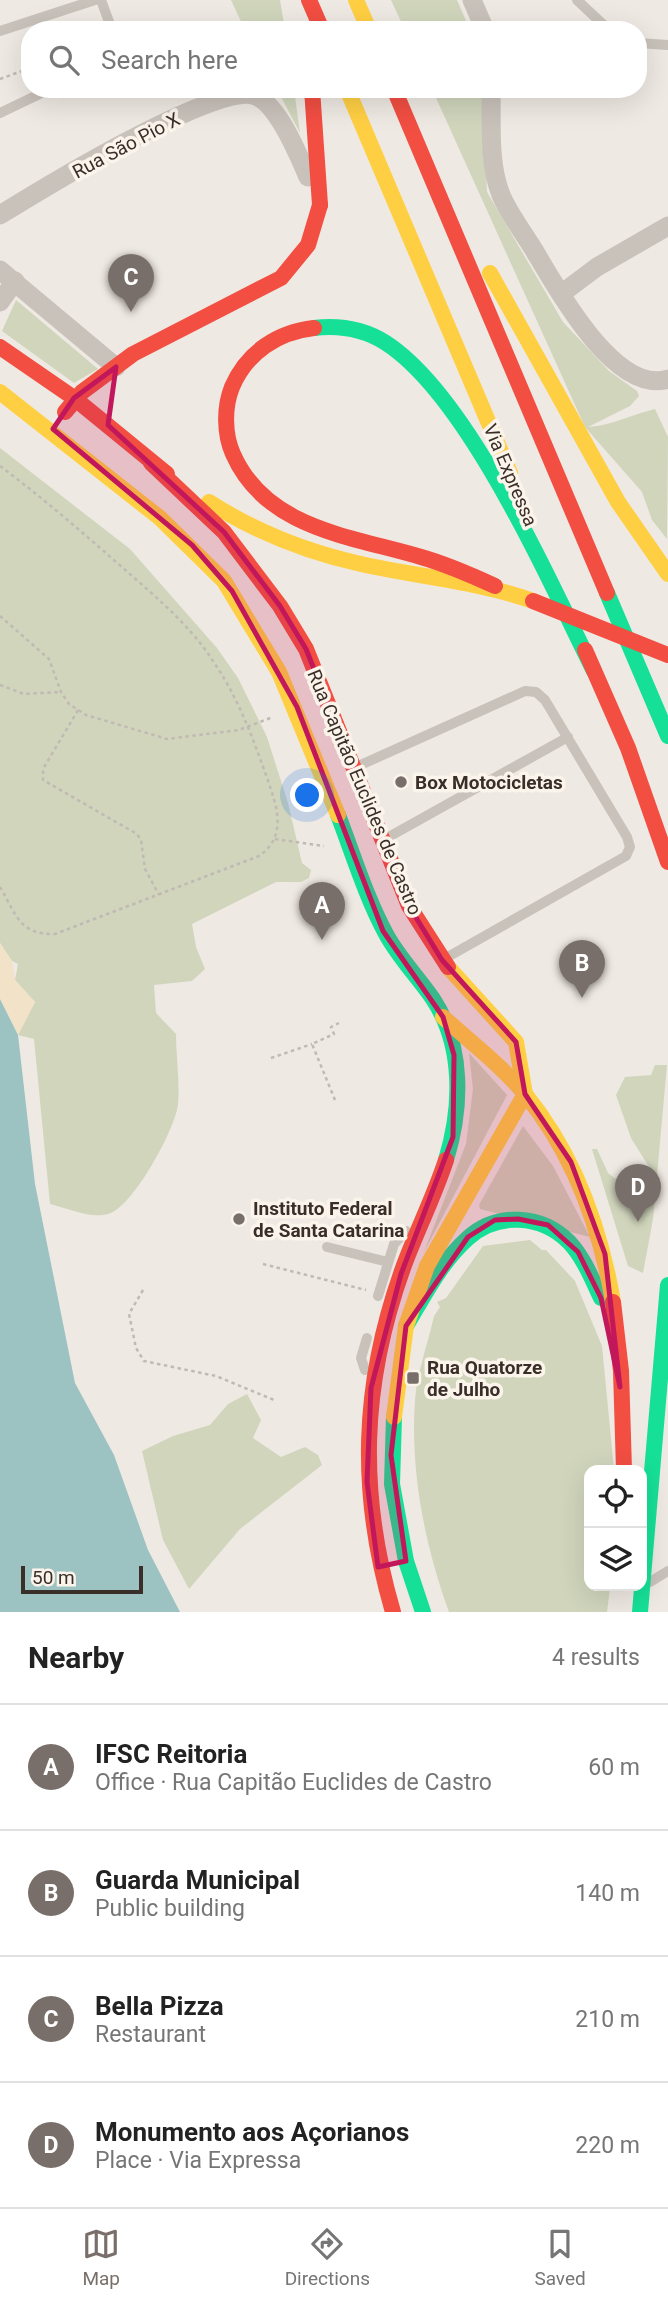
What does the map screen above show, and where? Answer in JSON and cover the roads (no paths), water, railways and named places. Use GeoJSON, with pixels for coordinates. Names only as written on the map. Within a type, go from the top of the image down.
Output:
{"type":"FeatureCollection","features":[{"type":"Feature","properties":{"kind":"main road"},"geometry":{"type":"LineString","coordinates":[[293,0],[299,20]]}},
{"type":"Feature","properties":{"kind":"main road"},"geometry":{"type":"LineString","coordinates":[[309,0],[318,21]]}},
{"type":"Feature","properties":{"kind":"main road"},"geometry":{"type":"LineString","coordinates":[[356,0],[365,21]]}},
{"type":"Feature","properties":{"kind":"main road"},"geometry":{"type":"LineString","coordinates":[[52,429],[74,398],[116,367],[177,330],[281,278],[297,263],[310,245],[320,205],[313,98]]}},
{"type":"Feature","properties":{"kind":"main road","name":"Via Expressa"},"geometry":{"type":"LineString","coordinates":[[351,98],[628,748],[668,862]]}},
{"type":"Feature","properties":{"kind":"main road"},"geometry":{"type":"LineString","coordinates":[[398,98],[668,736]]}},
{"type":"Feature","properties":{"kind":"main road"},"geometry":{"type":"LineString","coordinates":[[441,197],[520,318],[622,503],[668,573]]}},
{"type":"Feature","properties":{"kind":"main road"},"geometry":{"type":"LineString","coordinates":[[594,671],[497,484],[443,402],[409,363],[389,345],[366,332],[337,326],[308,325],[280,333],[250,356],[231,385],[225,411],[227,436],[246,481],[263,498],[287,515],[315,529],[441,564],[495,586],[533,601],[668,654]]}},
{"type":"Feature","properties":{"kind":"main road"},"geometry":{"type":"LineString","coordinates":[[0,347],[74,398],[109,418],[151,463],[218,508],[279,541],[348,561],[495,586]]}},
{"type":"Feature","properties":{"kind":"main road"},"geometry":{"type":"LineString","coordinates":[[113,388],[116,367]]}},
{"type":"Feature","properties":{"kind":"main road","name":"Rua Capitão Euclides de Castro"},"geometry":{"type":"LineString","coordinates":[[0,392],[52,429],[104,456],[232,591],[276,664],[297,707],[383,931],[443,1017],[454,1055],[457,1104],[453,1137],[431,1205],[401,1274],[371,1388],[367,1482],[378,1567],[393,1612]]}},
{"type":"Feature","properties":{"kind":"main road"},"geometry":{"type":"LineString","coordinates":[[104,456],[109,418]]}},
{"type":"Feature","properties":{"kind":"main road","name":"Rua Capitão Euclides de Castro"},"geometry":{"type":"LineString","coordinates":[[151,463],[224,533],[280,606],[306,649],[409,905],[442,960],[516,1042],[525,1094]]}},
{"type":"Feature","properties":{"kind":"main road"},"geometry":{"type":"LineString","coordinates":[[443,1017],[525,1094],[571,1162],[587,1198],[605,1254],[620,1345],[624,1465]]}},
{"type":"Feature","properties":{"kind":"main road"},"geometry":{"type":"LineString","coordinates":[[423,1612],[406,1561],[392,1484],[391,1455],[406,1326],[427,1266],[525,1094]]}},
{"type":"Feature","properties":{"kind":"main road"},"geometry":{"type":"LineString","coordinates":[[406,1326],[442,1269],[468,1237],[495,1220],[518,1219],[548,1225],[578,1252],[601,1298],[620,1387]]}},
{"type":"Feature","properties":{"kind":"main road"},"geometry":{"type":"LineString","coordinates":[[647,1548],[656,1479],[668,1285]]}},
{"type":"Feature","properties":{"kind":"main road"},"geometry":{"type":"LineString","coordinates":[[378,1567],[406,1561]]}},
{"type":"Feature","properties":{"kind":"main road"},"geometry":{"type":"LineString","coordinates":[[632,1591],[638,1612]]}},
{"type":"Feature","properties":{"kind":"main road"},"geometry":{"type":"LineString","coordinates":[[638,1612],[641,1591]]}},
{"type":"Feature","properties":{"kind":"street"},"geometry":{"type":"LineString","coordinates":[[472,0],[481,21]]}},
{"type":"Feature","properties":{"kind":"street","name":"Rua São Pio X"},"geometry":{"type":"LineString","coordinates":[[0,215],[183,114],[229,98]]}},
{"type":"Feature","properties":{"kind":"street","name":"Rua São Pio X"},"geometry":{"type":"LineString","coordinates":[[259,98],[267,102],[297,150],[320,205]]}},
{"type":"Feature","properties":{"kind":"street"},"geometry":{"type":"LineString","coordinates":[[491,98],[494,170],[502,197],[561,294],[596,343],[623,367],[651,382],[668,379]]}},
{"type":"Feature","properties":{"kind":"street"},"geometry":{"type":"LineString","coordinates":[[561,294],[597,267],[668,226]]}},
{"type":"Feature","properties":{"kind":"street"},"geometry":{"type":"LineString","coordinates":[[0,302],[8,276],[116,367]]}},
{"type":"Feature","properties":{"kind":"lane"},"geometry":{"type":"LineString","coordinates":[[31,21],[95,0]]}},
{"type":"Feature","properties":{"kind":"lane"},"geometry":{"type":"LineString","coordinates":[[101,0],[109,21]]}},
{"type":"Feature","properties":{"kind":"lane"},"geometry":{"type":"LineString","coordinates":[[577,0],[599,21]]}},
{"type":"Feature","properties":{"kind":"lane"},"geometry":{"type":"LineString","coordinates":[[0,31],[21,24]]}},
{"type":"Feature","properties":{"kind":"lane"},"geometry":{"type":"LineString","coordinates":[[647,44],[668,45]]}},
{"type":"Feature","properties":{"kind":"lane"},"geometry":{"type":"LineString","coordinates":[[0,113],[31,98]]}},
{"type":"Feature","properties":{"kind":"lane"},"geometry":{"type":"LineString","coordinates":[[355,767],[525,691],[536,692],[545,700],[627,837],[630,847],[626,856],[442,960]]}},
{"type":"Feature","properties":{"kind":"lane"},"geometry":{"type":"LineString","coordinates":[[384,839],[568,737]]}},
{"type":"Feature","properties":{"kind":"lane"},"geometry":{"type":"LineString","coordinates":[[376,1306],[394,1244],[431,1205]]}},
{"type":"Feature","properties":{"kind":"lane"},"geometry":{"type":"LineString","coordinates":[[327,1247],[388,1262]]}},
{"type":"Feature","properties":{"kind":"lane"},"geometry":{"type":"LineString","coordinates":[[368,1332],[361,1359],[371,1388]]}},
{"type":"Feature","properties":{"kind":"lane"},"geometry":{"type":"LineString","coordinates":[[647,1583],[668,1571]]}},
{"type":"Feature","properties":{"kind":"water"},"geometry":{"type":"Polygon","coordinates":[[[0,999],[18,1035],[35,1184],[75,1383],[114,1455],[148,1550],[180,1612],[0,1612],[0,999]]]}},
{"type":"Feature","properties":{"kind":"place","name":"Bella Pizza"},"geometry":{"type":"Point","coordinates":[131,312]}},
{"type":"Feature","properties":{"kind":"place","name":"Box Motocicletas"},"geometry":{"type":"Point","coordinates":[401,782]}},
{"type":"Feature","properties":{"kind":"place","name":"IFSC Reitoria"},"geometry":{"type":"Point","coordinates":[322,940]}},
{"type":"Feature","properties":{"kind":"place","name":"Guarda Municipal"},"geometry":{"type":"Point","coordinates":[582,998]}},
{"type":"Feature","properties":{"kind":"place","name":"Instituto Federal de Santa Catarina"},"geometry":{"type":"Point","coordinates":[239,1219]}},
{"type":"Feature","properties":{"kind":"place","name":"Monumento aos Açorianos"},"geometry":{"type":"Point","coordinates":[638,1222]}},
{"type":"Feature","properties":{"kind":"place","name":"Rua Quatorze de Julho"},"geometry":{"type":"Point","coordinates":[413,1378]}}]}
